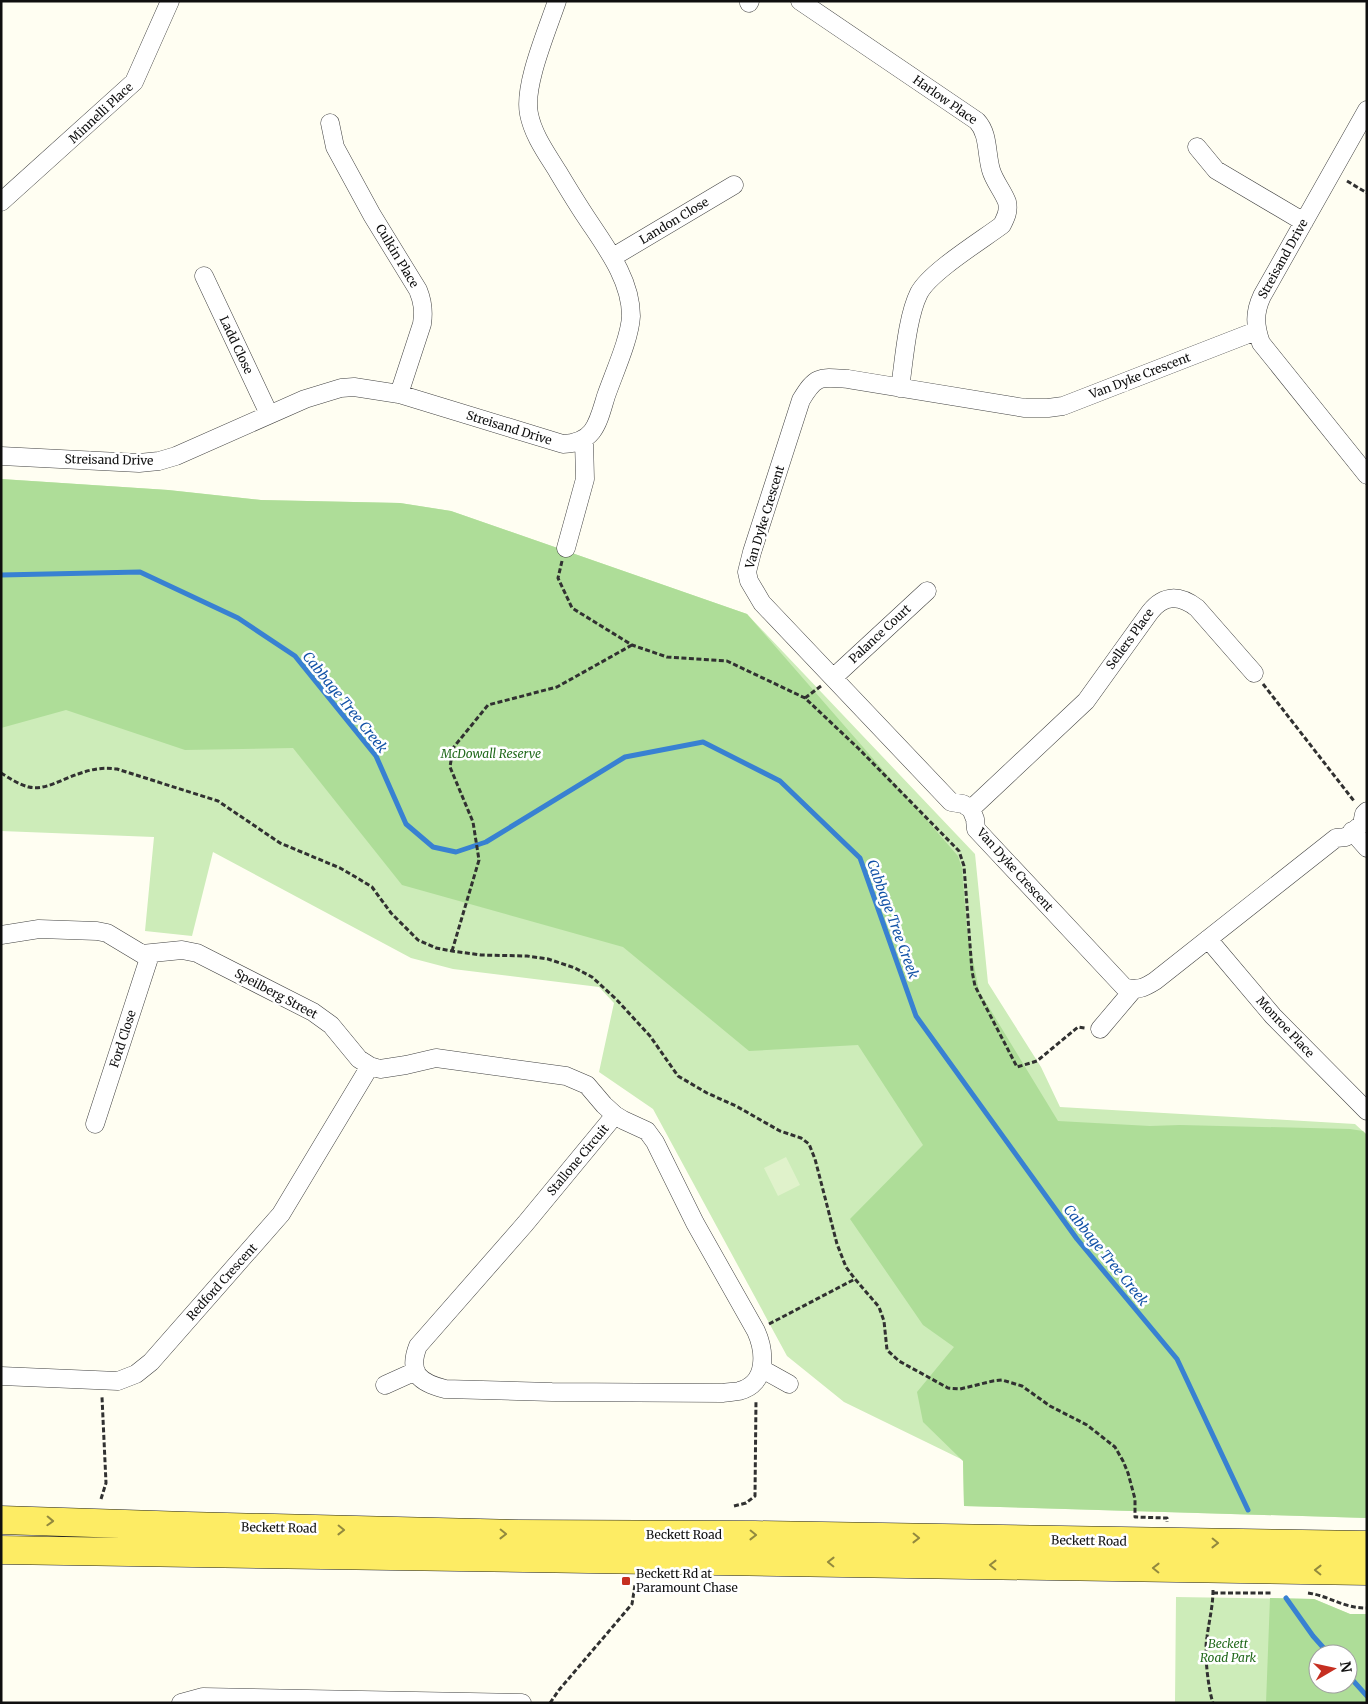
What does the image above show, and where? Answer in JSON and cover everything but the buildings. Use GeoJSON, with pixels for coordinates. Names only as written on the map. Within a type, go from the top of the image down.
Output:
{"type":"FeatureCollection","features":[{"type":"Feature","properties":{"kind":"main road","name":"Beckett Road"},"geometry":{"type":"LineString","coordinates":[[1,1520],[518,1534],[755,1535],[1367,1545]]}},
{"type":"Feature","properties":{"kind":"main road","name":"Beckett Road"},"geometry":{"type":"LineString","coordinates":[[1,1550],[1367,1572]]}},
{"type":"Feature","properties":{"kind":"street","name":"Minnelli Place"},"geometry":{"type":"LineString","coordinates":[[1,202],[134,82],[170,1]]}},
{"type":"Feature","properties":{"kind":"street"},"geometry":{"type":"LineString","coordinates":[[557,1],[529,85],[527,101],[529,116],[534,133],[613,257],[630,301],[631,318],[625,342],[598,421],[591,435],[584,440],[585,479],[566,548]]}},
{"type":"Feature","properties":{"kind":"street","name":"Harlow Place"},"geometry":{"type":"LineString","coordinates":[[800,1],[977,121],[983,127],[992,174],[1007,202],[1008,214],[1002,225],[928,280],[919,294],[912,317],[900,388]]}},
{"type":"Feature","properties":{"kind":"street","name":"Streisand Drive"},"geometry":{"type":"LineString","coordinates":[[1256,331],[1255,318],[1262,296],[1367,110]]}},
{"type":"Feature","properties":{"kind":"street","name":"Culkin Place"},"geometry":{"type":"LineString","coordinates":[[330,123],[335,147],[372,215],[418,290],[423,302],[422,324],[399,394]]}},
{"type":"Feature","properties":{"kind":"street"},"geometry":{"type":"LineString","coordinates":[[1197,148],[1216,170],[1304,222]]}},
{"type":"Feature","properties":{"kind":"street","name":"Landon Close"},"geometry":{"type":"LineString","coordinates":[[613,257],[734,186]]}},
{"type":"Feature","properties":{"kind":"street","name":"Ladd Close"},"geometry":{"type":"LineString","coordinates":[[204,276],[269,414]]}},
{"type":"Feature","properties":{"kind":"street"},"geometry":{"type":"LineString","coordinates":[[1256,331],[1261,344],[1367,475]]}},
{"type":"Feature","properties":{"kind":"street","name":"Van Dyke Crescent"},"geometry":{"type":"LineString","coordinates":[[1133,990],[1124,987],[1112,976],[976,829],[971,809],[962,804],[951,802],[762,603],[749,581],[747,572],[802,400],[811,384],[829,377],[848,378],[1024,408],[1056,407],[1063,406],[1256,331]]}},
{"type":"Feature","properties":{"kind":"street","name":"Streisand Drive"},"geometry":{"type":"LineString","coordinates":[[1,456],[115,463],[159,461],[176,456],[305,399],[341,388],[354,387],[399,394],[563,444],[572,444],[584,440]]}},
{"type":"Feature","properties":{"kind":"street","name":"Palance Court"},"geometry":{"type":"LineString","coordinates":[[834,677],[927,591]]}},
{"type":"Feature","properties":{"kind":"street","name":"Sellers Place"},"geometry":{"type":"LineString","coordinates":[[971,809],[1086,701],[1156,604],[1163,600],[1179,598],[1193,605],[1254,673]]}},
{"type":"Feature","properties":{"kind":"street"},"geometry":{"type":"LineString","coordinates":[[1100,1029],[1133,990],[1144,988],[1155,981],[1336,838],[1346,837],[1362,824],[1365,813]]}},
{"type":"Feature","properties":{"kind":"street"},"geometry":{"type":"LineString","coordinates":[[1352,831],[1367,848]]}},
{"type":"Feature","properties":{"kind":"street"},"geometry":{"type":"LineString","coordinates":[[1,935],[39,929],[97,931],[108,933],[142,954],[150,955]]}},
{"type":"Feature","properties":{"kind":"street","name":"Monroe Place"},"geometry":{"type":"LineString","coordinates":[[1208,939],[1273,1016],[1367,1111]]}},
{"type":"Feature","properties":{"kind":"street","name":"Speilberg Street"},"geometry":{"type":"LineString","coordinates":[[150,955],[182,950],[211,959],[312,1012],[331,1025],[359,1059],[370,1066]]}},
{"type":"Feature","properties":{"kind":"street","name":"Ford Close"},"geometry":{"type":"LineString","coordinates":[[95,1124],[150,955]]}},
{"type":"Feature","properties":{"kind":"street"},"geometry":{"type":"LineString","coordinates":[[370,1066],[380,1068],[406,1065],[436,1058],[566,1076],[586,1085],[604,1106],[615,1115]]}},
{"type":"Feature","properties":{"kind":"street","name":"Redford Crescent"},"geometry":{"type":"LineString","coordinates":[[1,1376],[101,1381],[118,1380],[136,1374],[151,1362],[281,1214],[370,1066]]}},
{"type":"Feature","properties":{"kind":"street","name":"Stallone Circuit"},"geometry":{"type":"LineString","coordinates":[[416,1371],[413,1357],[418,1346],[510,1241],[615,1115],[648,1131],[655,1142],[695,1223],[761,1341],[764,1360],[762,1369]]}},
{"type":"Feature","properties":{"kind":"street"},"geometry":{"type":"LineString","coordinates":[[385,1385],[416,1371],[418,1376],[429,1385],[445,1389],[723,1393],[740,1391],[748,1387],[756,1380],[762,1369],[789,1384]]}},
{"type":"Feature","properties":{"kind":"street"},"geometry":{"type":"LineString","coordinates":[[180,1703],[203,1697],[522,1703]]}},
{"type":"Feature","properties":{"kind":"path"},"geometry":{"type":"LineString","coordinates":[[1347,182],[1367,193]]}},
{"type":"Feature","properties":{"kind":"path"},"geometry":{"type":"LineString","coordinates":[[566,548],[558,578],[572,608],[632,645],[667,658],[727,661],[805,698],[859,749],[959,851],[964,866],[975,986],[1017,1066],[1037,1061],[1078,1028],[1100,1029]]}},
{"type":"Feature","properties":{"kind":"path"},"geometry":{"type":"LineString","coordinates":[[452,951],[479,860],[473,822],[450,767],[453,748],[488,705],[558,687],[632,645]]}},
{"type":"Feature","properties":{"kind":"path"},"geometry":{"type":"LineString","coordinates":[[1254,673],[1365,813]]}},
{"type":"Feature","properties":{"kind":"path"},"geometry":{"type":"LineString","coordinates":[[1,773],[28,787],[34,788],[92,769],[117,769],[218,801],[280,843],[340,868],[372,887],[391,913],[418,940],[436,948],[452,951],[481,955],[527,956],[548,959],[575,968],[592,977],[616,999],[650,1036],[678,1076],[780,1131],[801,1138],[809,1144],[837,1244],[846,1267],[879,1307],[884,1321],[887,1350],[899,1361],[948,1388],[960,1390],[1002,1380],[1022,1386],[1050,1406],[1087,1426],[1115,1447],[1123,1461],[1135,1499],[1135,1517],[1167,1518],[1167,1528]]}},
{"type":"Feature","properties":{"kind":"path"},"geometry":{"type":"LineString","coordinates":[[756,1331],[855,1279]]}},
{"type":"Feature","properties":{"kind":"path"},"geometry":{"type":"LineString","coordinates":[[101,1381],[106,1483],[101,1499]]}},
{"type":"Feature","properties":{"kind":"path"},"geometry":{"type":"LineString","coordinates":[[734,1506],[746,1503],[756,1496],[757,1402],[748,1387]]}},
{"type":"Feature","properties":{"kind":"path"},"geometry":{"type":"LineString","coordinates":[[550,1703],[632,1604],[636,1585]]}},
{"type":"Feature","properties":{"kind":"path"},"geometry":{"type":"LineString","coordinates":[[1213,1587],[1206,1639],[1210,1693],[1213,1703]]}},
{"type":"Feature","properties":{"kind":"path"},"geometry":{"type":"LineString","coordinates":[[1213,1593],[1277,1593]]}},
{"type":"Feature","properties":{"kind":"path"},"geometry":{"type":"LineString","coordinates":[[1304,1593],[1316,1594],[1348,1606],[1367,1608]]}},
{"type":"Feature","properties":{"kind":"green space","name":"McDowall Reserve"},"geometry":{"type":"Polygon","coordinates":[[[1,479],[168,490],[261,500],[400,503],[451,511],[747,614],[975,854],[988,983],[1041,1067],[1060,1107],[1355,1124],[1367,1135],[1367,1518],[964,1506],[963,1460],[844,1402],[787,1356],[653,1109],[599,1072],[614,1003],[599,987],[453,969],[411,958],[213,852],[192,936],[145,931],[154,837],[1,831],[1,479]]]}},
{"type":"Feature","properties":{"kind":"green space","name":"McDowall Reserve"},"geometry":{"type":"Polygon","coordinates":[[[1,479],[168,490],[261,500],[400,503],[451,511],[747,614],[958,856],[962,868],[967,929],[979,991],[1058,1121],[1150,1126],[1350,1129],[1363,1131],[1367,1135],[1367,1518],[964,1506],[963,1461],[923,1422],[917,1392],[954,1347],[923,1325],[850,1219],[923,1145],[858,1045],[749,1051],[623,947],[402,885],[293,748],[185,750],[66,710],[1,728],[1,479]]]}},
{"type":"Feature","properties":{"kind":"green space"},"geometry":{"type":"Polygon","coordinates":[[[786,1157],[800,1185],[778,1196],[764,1168],[786,1157]]]}},
{"type":"Feature","properties":{"kind":"green space","name":"Beckett Road Park"},"geometry":{"type":"Polygon","coordinates":[[[1176,1597],[1314,1599],[1350,1614],[1367,1614],[1367,1703],[1175,1703],[1176,1597]]]}},
{"type":"Feature","properties":{"kind":"green space"},"geometry":{"type":"Polygon","coordinates":[[[1270,1598],[1314,1599],[1350,1614],[1367,1614],[1367,1703],[1266,1703],[1270,1598]]]}},
{"type":"Feature","properties":{"kind":"waterway","name":"Cabbage Tree Creek"},"geometry":{"type":"LineString","coordinates":[[1,575],[140,572],[238,618],[295,656],[376,756],[406,824],[433,847],[456,852],[486,842],[625,757],[703,742],[780,781],[860,858],[916,1016],[1077,1239],[1177,1359],[1248,1510]]}},
{"type":"Feature","properties":{"kind":"waterway","name":"Cabbage Tree Creek"},"geometry":{"type":"LineString","coordinates":[[1286,1598],[1320,1644]]}},
{"type":"Feature","properties":{"kind":"waterway","name":"Cabbage Tree Creek"},"geometry":{"type":"LineString","coordinates":[[1358,1686],[1367,1696]]}},
{"type":"Feature","properties":{"kind":"place","name":"Beckett Rd at Paramount Chase"},"geometry":{"type":"Point","coordinates":[626,1581]}}]}
